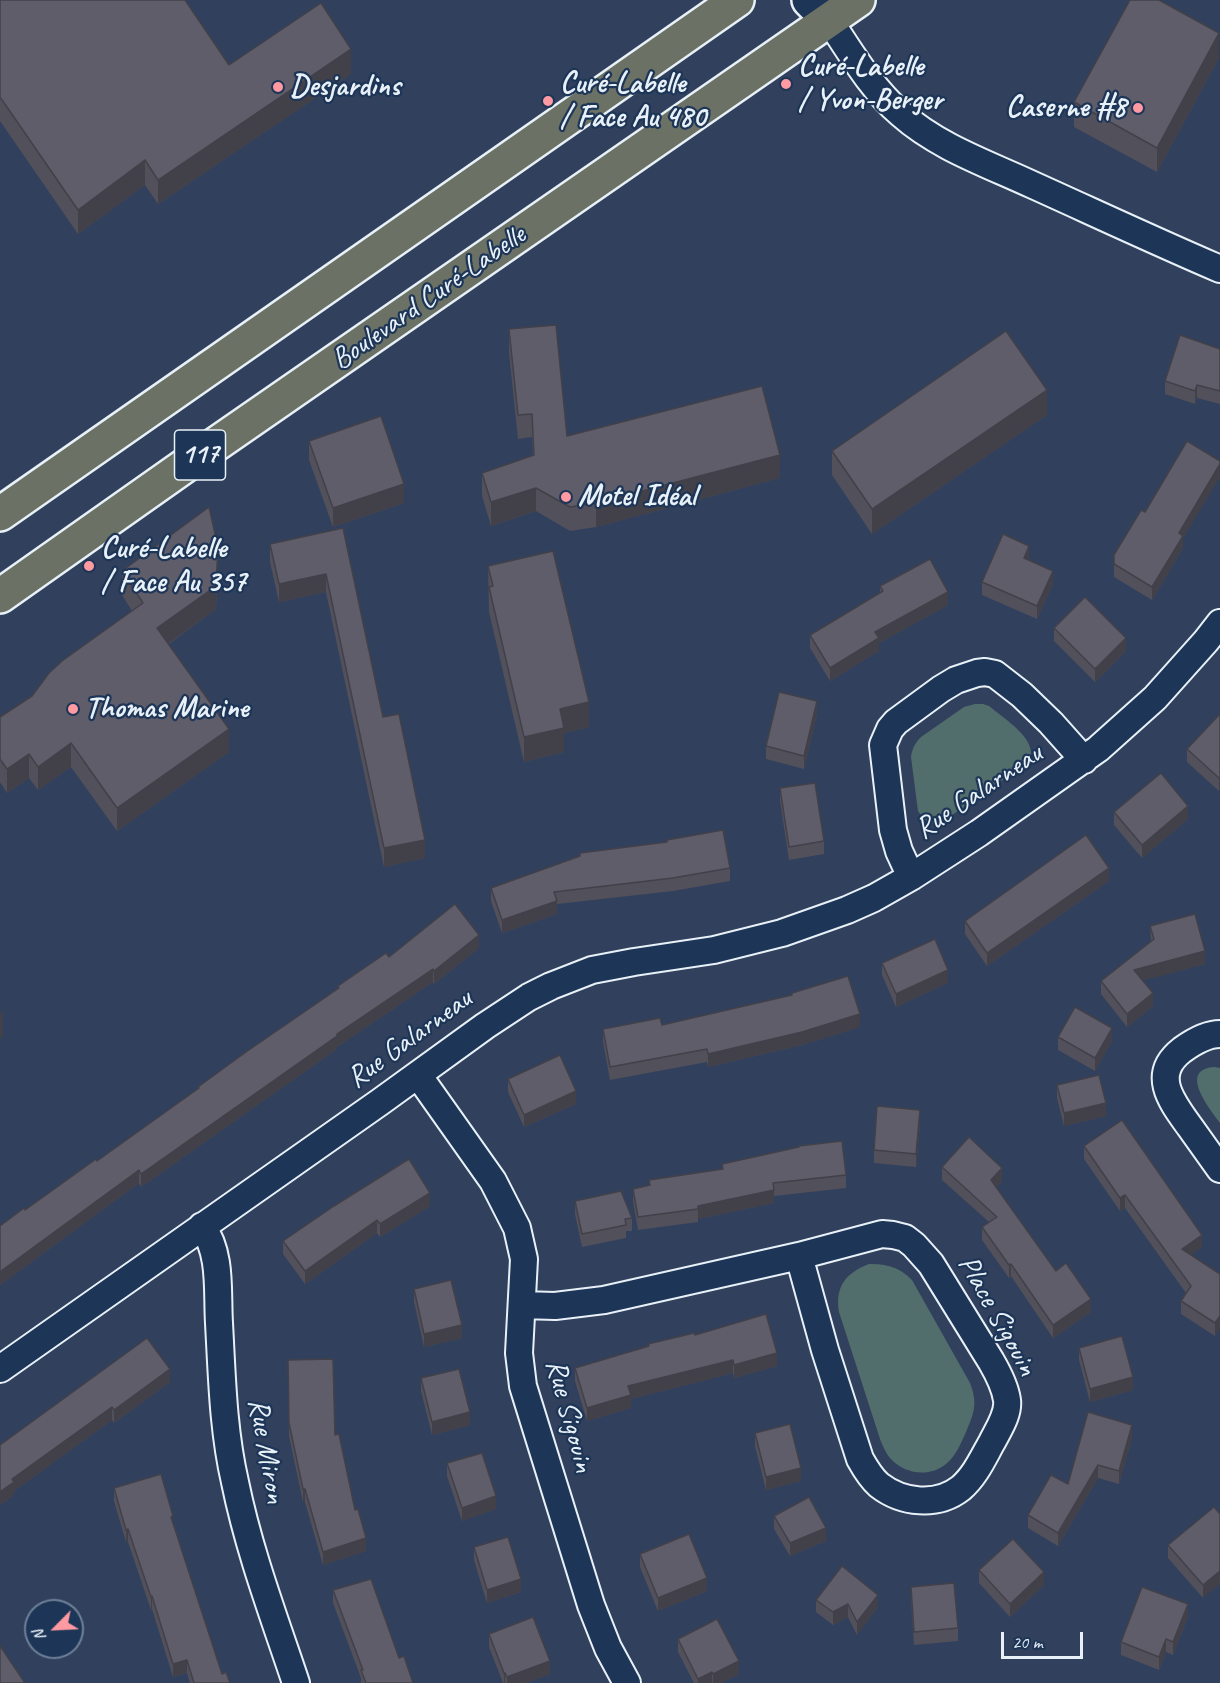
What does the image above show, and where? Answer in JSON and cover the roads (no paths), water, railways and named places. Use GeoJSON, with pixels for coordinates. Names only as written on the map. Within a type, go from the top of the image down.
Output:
{"type":"FeatureCollection","features":[{"type":"Feature","properties":{"kind":"main road","name":"117"},"geometry":{"type":"LineString","coordinates":[[0,514],[510,160],[709,10],[737,0]]}},
{"type":"Feature","properties":{"kind":"main road","name":"Boulevard Curé-Labelle"},"geometry":{"type":"LineString","coordinates":[[0,596],[183,467],[819,7],[858,0]]}},
{"type":"Feature","properties":{"kind":"street"},"geometry":{"type":"LineString","coordinates":[[819,7],[882,95],[902,115],[929,134],[953,148],[1220,269]]}},
{"type":"Feature","properties":{"kind":"street","name":"Rue Galarneau"},"geometry":{"type":"LineString","coordinates":[[0,1368],[512,1007],[550,986],[606,967],[714,950],[773,936],[847,910],[911,877],[979,833],[1112,738],[1179,673],[1220,624]]}},
{"type":"Feature","properties":{"kind":"street","name":"Rue Galarneau"},"geometry":{"type":"LineString","coordinates":[[911,877],[899,851],[893,830],[884,745],[890,729],[896,722],[941,689],[956,680],[977,673],[995,674],[1022,695],[1051,723],[1084,760]]}},
{"type":"Feature","properties":{"kind":"street"},"geometry":{"type":"LineString","coordinates":[[1220,1034],[1197,1040],[1174,1057],[1167,1071],[1166,1081],[1175,1106],[1220,1169]]}},
{"type":"Feature","properties":{"kind":"street","name":"Rue Sigouin"},"geometry":{"type":"LineString","coordinates":[[418,1075],[484,1167],[517,1227],[524,1259],[519,1353],[527,1404],[591,1605],[608,1648],[627,1683]]}},
{"type":"Feature","properties":{"kind":"street","name":"Rue Miron"},"geometry":{"type":"LineString","coordinates":[[202,1226],[210,1239],[214,1253],[222,1400],[234,1481],[253,1552],[296,1683]]}},
{"type":"Feature","properties":{"kind":"street","name":"Place Sigouin"},"geometry":{"type":"LineString","coordinates":[[522,1305],[555,1306],[604,1300],[799,1256],[882,1234],[893,1234],[905,1238],[931,1264],[999,1376],[1007,1401],[1007,1409],[1002,1422],[978,1468],[952,1494],[929,1500],[902,1497],[878,1484],[867,1471],[860,1459],[825,1350],[799,1256]]}},
{"type":"Feature","properties":{"kind":"place","name":"Curé-Labelle / Yvon-Berger"},"geometry":{"type":"Point","coordinates":[786,84]}},
{"type":"Feature","properties":{"kind":"place","name":"Desjardins"},"geometry":{"type":"Point","coordinates":[278,87]}},
{"type":"Feature","properties":{"kind":"place","name":"Curé-Labelle / Face Au 480"},"geometry":{"type":"Point","coordinates":[548,101]}},
{"type":"Feature","properties":{"kind":"place","name":"Caserne #8"},"geometry":{"type":"Point","coordinates":[1138,108]}},
{"type":"Feature","properties":{"kind":"place","name":"Motel Idéal"},"geometry":{"type":"Point","coordinates":[566,497]}},
{"type":"Feature","properties":{"kind":"place","name":"Curé-Labelle / Face Au 357"},"geometry":{"type":"Point","coordinates":[89,566]}},
{"type":"Feature","properties":{"kind":"place","name":"Thomas Marine"},"geometry":{"type":"Point","coordinates":[73,709]}}]}
